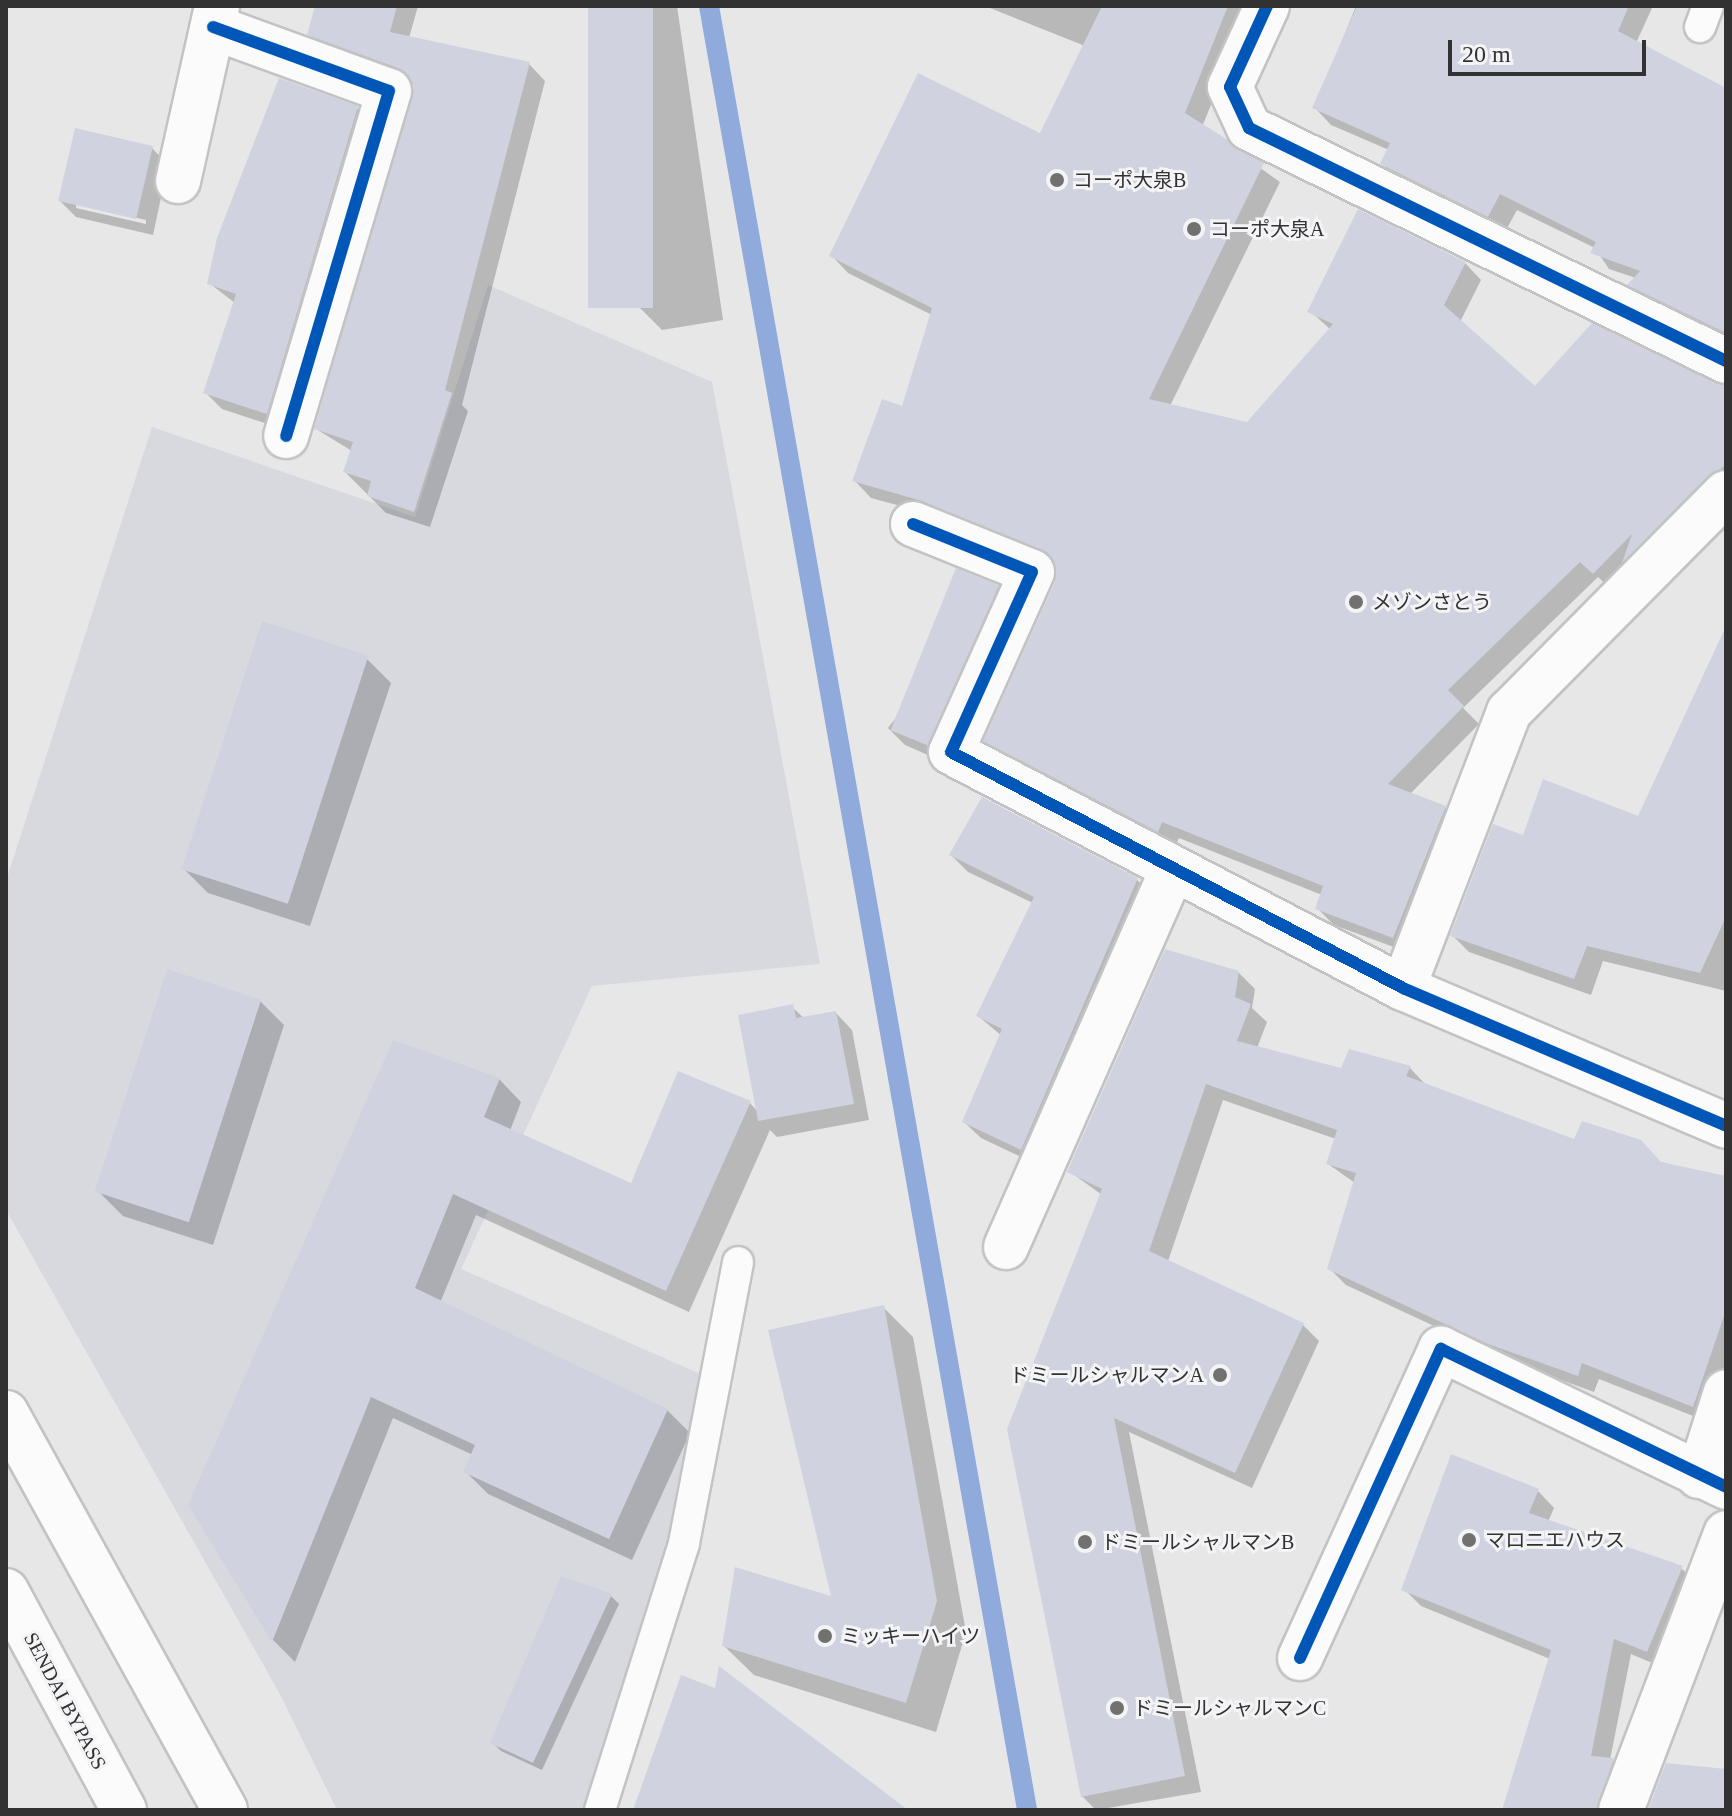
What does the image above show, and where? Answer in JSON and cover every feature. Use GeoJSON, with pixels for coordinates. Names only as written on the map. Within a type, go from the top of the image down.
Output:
{"type":"FeatureCollection","features":[{"type":"Feature","properties":{"kind":"main road"},"geometry":{"type":"LineString","coordinates":[[1267,6],[1230,87],[1249,128],[1726,361]]}},
{"type":"Feature","properties":{"kind":"main road"},"geometry":{"type":"LineString","coordinates":[[178,181],[215,16],[389,91],[286,436]]}},
{"type":"Feature","properties":{"kind":"main road"},"geometry":{"type":"LineString","coordinates":[[1403,988],[1509,712],[1726,493]]}},
{"type":"Feature","properties":{"kind":"main road"},"geometry":{"type":"LineString","coordinates":[[913,524],[1032,572],[951,752],[1403,988],[1726,1126]]}},
{"type":"Feature","properties":{"kind":"main road"},"geometry":{"type":"LineString","coordinates":[[1006,1247],[1173,868]]}},
{"type":"Feature","properties":{"kind":"main road"},"geometry":{"type":"LineString","coordinates":[[1300,1658],[1441,1349],[1713,1482],[1726,1392]]}},
{"type":"Feature","properties":{"kind":"main road"},"geometry":{"type":"LineString","coordinates":[[6,1413],[225,1810]]}},
{"type":"Feature","properties":{"kind":"main road"},"geometry":{"type":"LineString","coordinates":[[1621,1810],[1726,1533]]}},
{"type":"Feature","properties":{"kind":"main road","name":"SENDAI BYPASS"},"geometry":{"type":"LineString","coordinates":[[6,1591],[124,1810]]}},
{"type":"Feature","properties":{"kind":"lane"},"geometry":{"type":"LineString","coordinates":[[600,1810],[684,1543],[738,1262]]}},
{"type":"Feature","properties":{"kind":"shaded area"},"geometry":{"type":"Polygon","coordinates":[[[488,285],[712,382],[820,964],[592,986],[461,1269],[705,1376],[668,1538],[582,1810],[337,1810],[281,1696],[6,1210],[6,881],[152,427],[415,517],[488,285]]]}},
{"type":"Feature","properties":{"kind":"building"},"geometry":{"type":"Polygon","coordinates":[[[315,6],[397,6],[390,32],[530,62],[445,390],[452,393],[414,512],[367,496],[371,481],[343,472],[353,442],[314,429],[414,86],[398,68],[307,35],[315,6]]]}},
{"type":"Feature","properties":{"kind":"building"},"geometry":{"type":"Polygon","coordinates":[[[588,6],[653,6],[653,308],[588,308],[588,6]]]}},
{"type":"Feature","properties":{"kind":"building"},"geometry":{"type":"Polygon","coordinates":[[[1102,6],[1228,6],[1185,113],[1264,163],[1149,399],[1247,422],[1333,324],[1307,312],[1358,209],[1466,262],[1444,305],[1535,386],[1592,323],[1726,386],[1726,464],[1622,563],[1632,534],[1593,574],[1580,562],[1448,690],[1464,706],[1388,784],[1446,806],[1393,938],[1315,909],[1323,886],[1162,822],[1158,832],[983,741],[1055,582],[1052,558],[922,501],[852,481],[882,399],[902,406],[932,308],[829,256],[918,73],[1040,133],[1102,6]]]}},
{"type":"Feature","properties":{"kind":"building"},"geometry":{"type":"Polygon","coordinates":[[[1357,6],[1629,6],[1618,31],[1726,88],[1726,333],[1627,285],[1640,271],[1590,253],[1596,242],[1500,194],[1488,217],[1380,164],[1390,143],[1312,108],[1357,6]]]}},
{"type":"Feature","properties":{"kind":"building"},"geometry":{"type":"Polygon","coordinates":[[[279,78],[358,106],[267,414],[203,393],[236,294],[207,284],[217,238],[279,78]]]}},
{"type":"Feature","properties":{"kind":"building"},"geometry":{"type":"Polygon","coordinates":[[[75,128],[153,146],[136,219],[58,201],[75,128]]]}},
{"type":"Feature","properties":{"kind":"building"},"geometry":{"type":"Polygon","coordinates":[[[956,568],[999,585],[933,747],[890,730],[956,568]]]}},
{"type":"Feature","properties":{"kind":"building"},"geometry":{"type":"Polygon","coordinates":[[[262,621],[369,656],[288,904],[181,869],[262,621]]]}},
{"type":"Feature","properties":{"kind":"building"},"geometry":{"type":"Polygon","coordinates":[[[1726,626],[1726,917],[1700,973],[1587,946],[1574,979],[1450,936],[1493,824],[1523,835],[1543,779],[1638,816],[1726,626]]]}},
{"type":"Feature","properties":{"kind":"building"},"geometry":{"type":"Polygon","coordinates":[[[982,797],[1138,878],[1021,1150],[962,1122],[1002,1029],[976,1016],[1034,897],[949,855],[982,797]]]}},
{"type":"Feature","properties":{"kind":"building"},"geometry":{"type":"Polygon","coordinates":[[[1165,949],[1239,971],[1235,997],[1251,1004],[1237,1041],[1341,1068],[1349,1049],[1411,1066],[1406,1076],[1574,1139],[1582,1121],[1641,1140],[1661,1162],[1726,1176],[1726,1310],[1693,1407],[1582,1363],[1578,1376],[1488,1344],[1327,1269],[1356,1173],[1326,1164],[1337,1130],[1206,1084],[1149,1251],[1304,1323],[1235,1473],[1114,1418],[1185,1776],[1081,1797],[1007,1429],[1102,1189],[1067,1172],[1165,949]]]}},
{"type":"Feature","properties":{"kind":"building"},"geometry":{"type":"Polygon","coordinates":[[[167,969],[261,1000],[189,1222],[95,1192],[167,969]]]}},
{"type":"Feature","properties":{"kind":"building"},"geometry":{"type":"Polygon","coordinates":[[[793,1004],[796,1018],[836,1011],[854,1104],[758,1121],[738,1015],[793,1004]]]}},
{"type":"Feature","properties":{"kind":"building"},"geometry":{"type":"Polygon","coordinates":[[[393,1040],[500,1078],[484,1117],[631,1183],[678,1071],[751,1101],[666,1291],[453,1194],[415,1288],[668,1409],[609,1539],[463,1472],[475,1445],[371,1397],[272,1642],[188,1505],[393,1040]]]}},
{"type":"Feature","properties":{"kind":"building"},"geometry":{"type":"Polygon","coordinates":[[[884,1305],[937,1601],[906,1703],[722,1646],[735,1567],[831,1596],[768,1330],[884,1305]]]}},
{"type":"Feature","properties":{"kind":"building"},"geometry":{"type":"Polygon","coordinates":[[[1451,1454],[1539,1489],[1529,1513],[1683,1566],[1647,1652],[1614,1639],[1591,1756],[1614,1758],[1597,1810],[1502,1810],[1551,1650],[1401,1590],[1451,1454]]]}},
{"type":"Feature","properties":{"kind":"building"},"geometry":{"type":"Polygon","coordinates":[[[561,1576],[612,1594],[533,1763],[490,1743],[561,1576]]]}},
{"type":"Feature","properties":{"kind":"building"},"geometry":{"type":"Polygon","coordinates":[[[719,1666],[908,1810],[633,1810],[681,1675],[715,1688],[719,1666]]]}},
{"type":"Feature","properties":{"kind":"building"},"geometry":{"type":"Polygon","coordinates":[[[1666,1763],[1726,1769],[1726,1810],[1648,1810],[1666,1763]]]}},
{"type":"Feature","properties":{"kind":"waterway"},"geometry":{"type":"LineString","coordinates":[[709,6],[1027,1810]]}},
{"type":"Feature","properties":{"kind":"cycle path"},"geometry":{"type":"LineString","coordinates":[[1267,6],[1230,87],[1249,128],[1726,361]]}},
{"type":"Feature","properties":{"kind":"cycle path"},"geometry":{"type":"LineString","coordinates":[[213,27],[389,91],[286,436]]}},
{"type":"Feature","properties":{"kind":"cycle path"},"geometry":{"type":"LineString","coordinates":[[913,524],[1032,572],[951,752],[1403,988],[1726,1126]]}},
{"type":"Feature","properties":{"kind":"cycle path"},"geometry":{"type":"LineString","coordinates":[[1300,1658],[1441,1349],[1726,1487]]}},
{"type":"Feature","properties":{"kind":"place","name":"コーポ大泉B"},"geometry":{"type":"Point","coordinates":[1057,180]}},
{"type":"Feature","properties":{"kind":"place","name":"コーポ大泉A"},"geometry":{"type":"Point","coordinates":[1194,229]}},
{"type":"Feature","properties":{"kind":"place","name":"メゾンさとう"},"geometry":{"type":"Point","coordinates":[1356,602]}},
{"type":"Feature","properties":{"kind":"place","name":"ドミールシャルマンA"},"geometry":{"type":"Point","coordinates":[1220,1375]}},
{"type":"Feature","properties":{"kind":"place","name":"マロニエハウス"},"geometry":{"type":"Point","coordinates":[1469,1540]}},
{"type":"Feature","properties":{"kind":"place","name":"ドミールシャルマンB"},"geometry":{"type":"Point","coordinates":[1085,1542]}},
{"type":"Feature","properties":{"kind":"place","name":"ミッキーハイツ"},"geometry":{"type":"Point","coordinates":[825,1636]}},
{"type":"Feature","properties":{"kind":"place","name":"ドミールシャルマンC"},"geometry":{"type":"Point","coordinates":[1117,1708]}}]}
